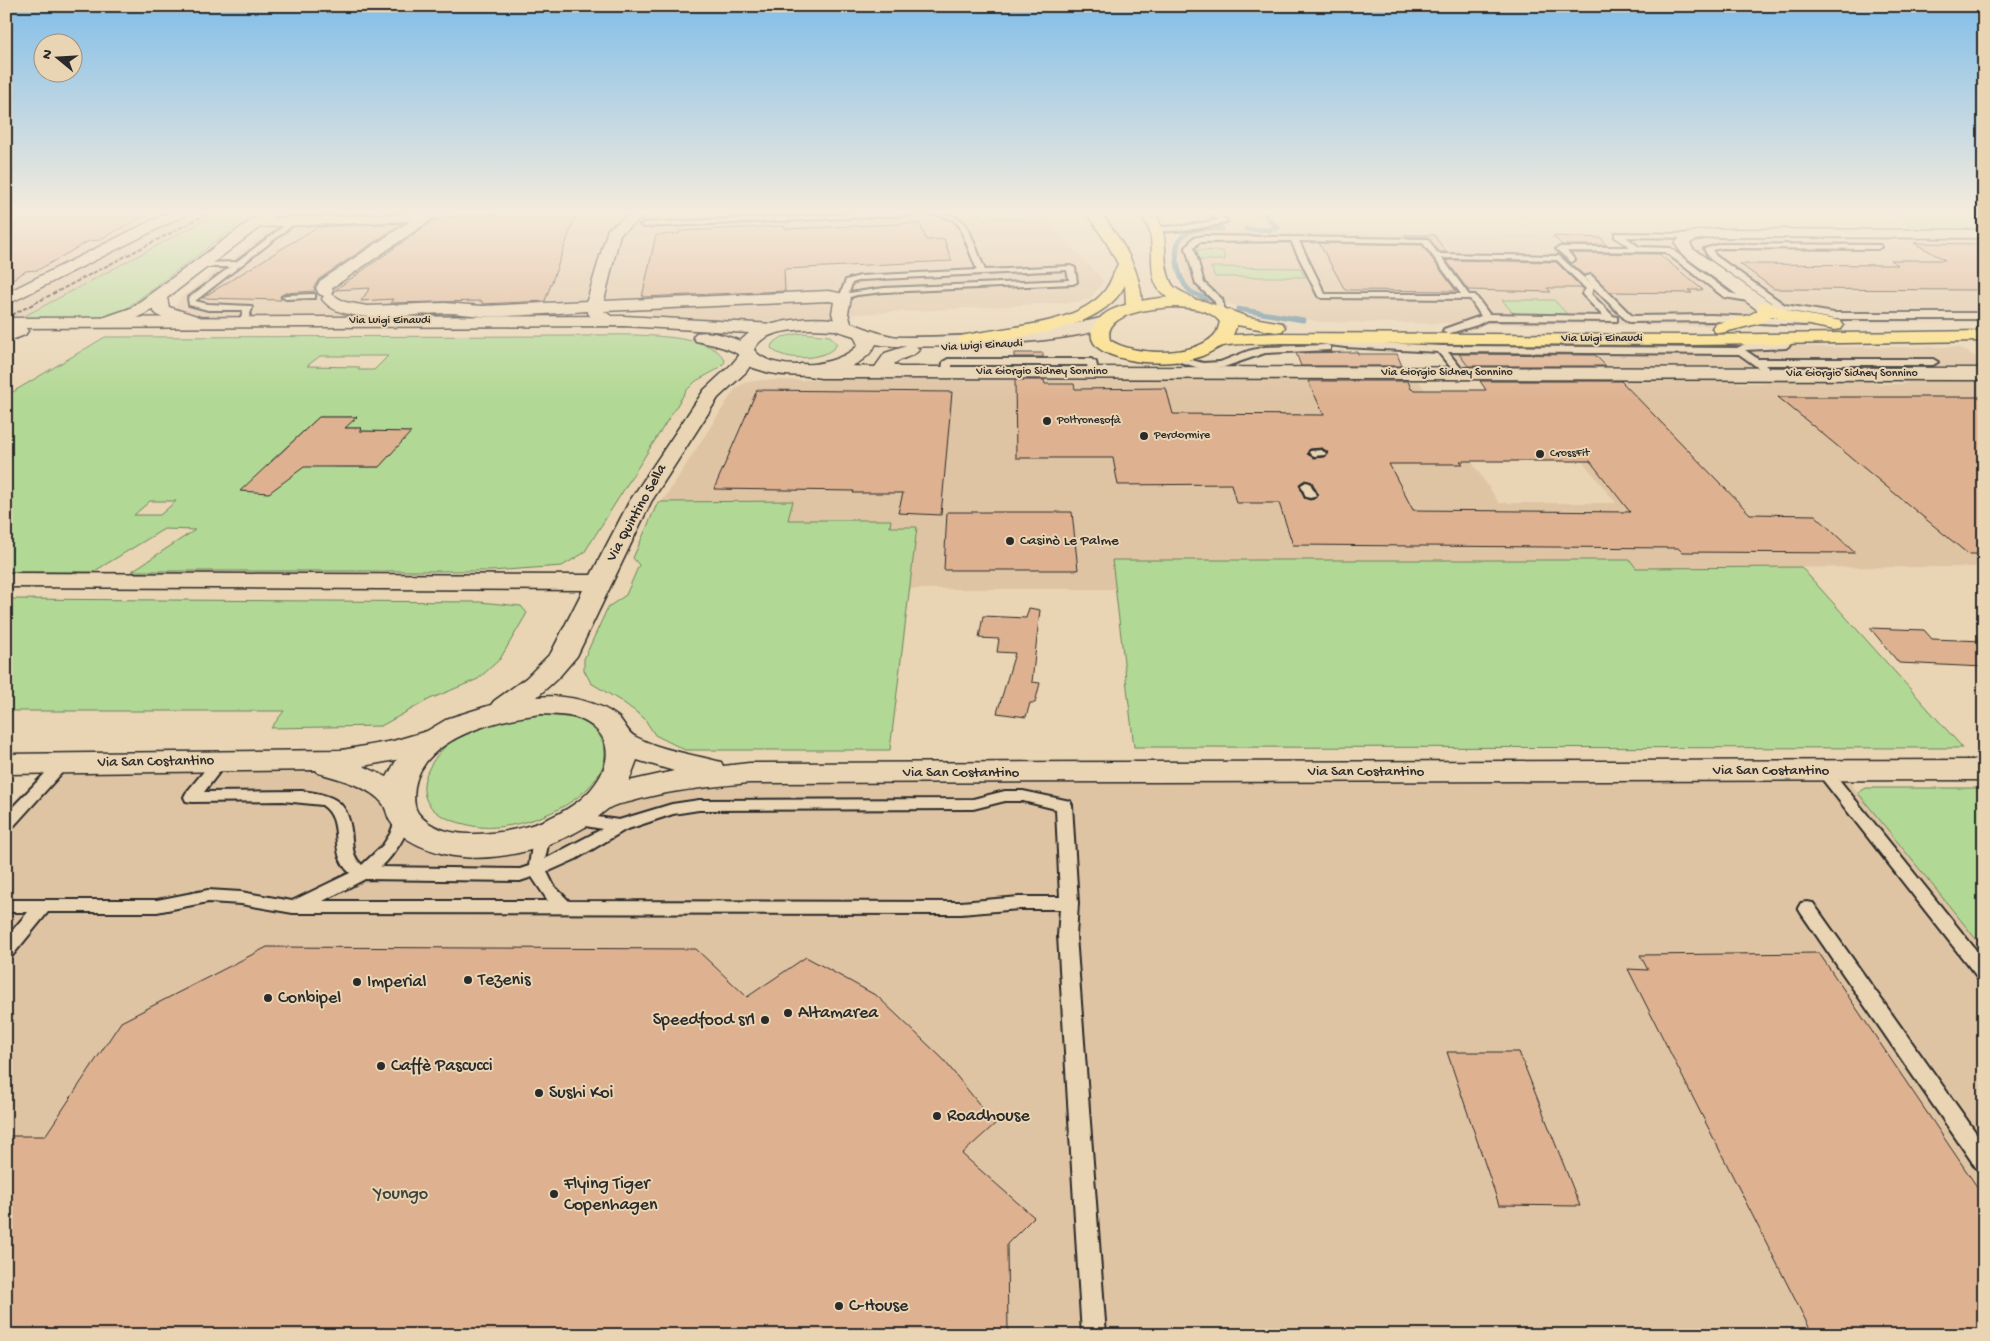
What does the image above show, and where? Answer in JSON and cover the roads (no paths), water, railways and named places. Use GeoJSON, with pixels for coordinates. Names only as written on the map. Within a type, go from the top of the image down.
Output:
{"type":"FeatureCollection","features":[{"type":"Feature","properties":{"kind":"main road"},"geometry":{"type":"LineString","coordinates":[[967,340],[1054,323],[1094,309],[1107,300],[1115,289],[1121,275]]}},
{"type":"Feature","properties":{"kind":"main road"},"geometry":{"type":"LineString","coordinates":[[1129,275],[1134,286],[1134,307]]}},
{"type":"Feature","properties":{"kind":"main road"},"geometry":{"type":"LineString","coordinates":[[1161,275],[1164,285],[1172,294],[1188,302]]}},
{"type":"Feature","properties":{"kind":"main road","name":"Via Luigi Einaudi"},"geometry":{"type":"LineString","coordinates":[[1105,322],[1112,316],[1134,307],[1162,302],[1188,302],[1212,308],[1245,322],[1298,329],[1447,331],[1709,325],[1984,330]]}},
{"type":"Feature","properties":{"kind":"main road"},"geometry":{"type":"LineString","coordinates":[[1709,325],[1734,325],[1766,310],[1858,329]]}},
{"type":"Feature","properties":{"kind":"main road"},"geometry":{"type":"LineString","coordinates":[[1220,341],[1229,328],[1229,322],[1223,314]]}},
{"type":"Feature","properties":{"kind":"main road"},"geometry":{"type":"LineString","coordinates":[[1105,322],[1099,335],[1106,346]]}},
{"type":"Feature","properties":{"kind":"main road","name":"Via Luigi Einaudi"},"geometry":{"type":"LineString","coordinates":[[1106,346],[1140,357],[1168,357],[1198,351],[1220,341],[1302,338],[1690,340],[1796,337],[1984,336]]}},
{"type":"Feature","properties":{"kind":"street"},"geometry":{"type":"LineString","coordinates":[[6,293],[42,275]]}},
{"type":"Feature","properties":{"kind":"street"},"geometry":{"type":"LineString","coordinates":[[6,300],[56,275]]}},
{"type":"Feature","properties":{"kind":"street"},"geometry":{"type":"LineString","coordinates":[[108,322],[136,312],[188,275]]}},
{"type":"Feature","properties":{"kind":"street"},"geometry":{"type":"LineString","coordinates":[[340,275],[326,284],[322,296],[339,306],[359,310],[454,309],[482,311],[813,296],[842,300]]}},
{"type":"Feature","properties":{"kind":"street"},"geometry":{"type":"LineString","coordinates":[[602,275],[594,306],[596,313],[600,317],[624,321]]}},
{"type":"Feature","properties":{"kind":"street"},"geometry":{"type":"LineString","coordinates":[[1718,275],[1766,310]]}},
{"type":"Feature","properties":{"kind":"street"},"geometry":{"type":"LineString","coordinates":[[159,297],[161,310],[166,314],[194,322]]}},
{"type":"Feature","properties":{"kind":"street"},"geometry":{"type":"LineString","coordinates":[[804,324],[842,300]]}},
{"type":"Feature","properties":{"kind":"street"},"geometry":{"type":"LineString","coordinates":[[842,300],[840,313],[843,327]]}},
{"type":"Feature","properties":{"kind":"street"},"geometry":{"type":"LineString","coordinates":[[431,320],[442,317],[454,309]]}},
{"type":"Feature","properties":{"kind":"street","name":"Via Luigi Einaudi"},"geometry":{"type":"LineString","coordinates":[[9,330],[108,322],[624,321],[774,328],[804,324],[843,327],[861,334],[894,342],[967,340],[1077,331],[1105,322]]}},
{"type":"Feature","properties":{"kind":"street","name":"Via Luigi Einaudi"},"geometry":{"type":"LineString","coordinates":[[9,330],[341,328],[622,330],[680,333],[725,342],[746,353],[758,363],[779,369],[801,370],[834,366],[858,357],[910,350],[1058,343],[1106,346]]}},
{"type":"Feature","properties":{"kind":"street","name":"Via Luigi Einaudi"},"geometry":{"type":"LineString","coordinates":[[746,353],[746,346],[753,338],[774,328]]}},
{"type":"Feature","properties":{"kind":"street"},"geometry":{"type":"LineString","coordinates":[[858,357],[867,345],[865,337],[861,334]]}},
{"type":"Feature","properties":{"kind":"street","name":"Via Giorgio Sidney Sonnino"},"geometry":{"type":"LineString","coordinates":[[910,350],[892,356],[885,362],[884,366],[894,371],[910,372]]}},
{"type":"Feature","properties":{"kind":"street","name":"Via Quintino Sella"},"geometry":{"type":"LineString","coordinates":[[498,711],[523,695],[546,676],[563,656],[640,502],[699,410],[711,394],[739,368],[746,353]]}},
{"type":"Feature","properties":{"kind":"street","name":"Via Quintino Sella"},"geometry":{"type":"LineString","coordinates":[[725,380],[753,371],[779,369]]}},
{"type":"Feature","properties":{"kind":"street","name":"Via Giorgio Sidney Sonnino"},"geometry":{"type":"LineString","coordinates":[[801,370],[821,372],[1984,374]]}},
{"type":"Feature","properties":{"kind":"street"},"geometry":{"type":"LineString","coordinates":[[6,580],[600,583]]}},
{"type":"Feature","properties":{"kind":"street","name":"Via Quintino Sella"},"geometry":{"type":"LineString","coordinates":[[563,656],[561,679],[566,693],[580,710]]}},
{"type":"Feature","properties":{"kind":"street","name":"Via San Costantino"},"geometry":{"type":"LineString","coordinates":[[401,809],[399,787],[403,774],[424,749],[438,738],[456,727],[498,711],[541,705],[580,710],[602,719],[610,726],[621,742],[623,753],[622,765],[618,776],[587,810]]}},
{"type":"Feature","properties":{"kind":"street","name":"Via San Costantino"},"geometry":{"type":"LineString","coordinates":[[6,764],[342,760],[372,755],[438,738]]}},
{"type":"Feature","properties":{"kind":"street","name":"Via San Costantino"},"geometry":{"type":"LineString","coordinates":[[621,742],[655,757],[691,766],[749,773]]}},
{"type":"Feature","properties":{"kind":"street","name":"Via San Costantino"},"geometry":{"type":"LineString","coordinates":[[305,761],[364,776],[380,784],[417,831],[436,840],[460,845],[488,846],[517,842],[545,833],[587,810],[641,788],[682,780],[749,773],[1984,770]]}},
{"type":"Feature","properties":{"kind":"lane"},"geometry":{"type":"LineString","coordinates":[[224,275],[191,300],[192,303],[200,306],[248,308],[244,321]]}},
{"type":"Feature","properties":{"kind":"lane"},"geometry":{"type":"LineString","coordinates":[[842,300],[849,282],[860,278],[930,275]]}},
{"type":"Feature","properties":{"kind":"lane"},"geometry":{"type":"LineString","coordinates":[[842,300],[856,293],[884,290],[1074,282],[1072,275]]}},
{"type":"Feature","properties":{"kind":"lane"},"geometry":{"type":"LineString","coordinates":[[1197,275],[1200,284],[1219,301],[1223,314]]}},
{"type":"Feature","properties":{"kind":"lane"},"geometry":{"type":"LineString","coordinates":[[1311,275],[1322,296],[1469,297]]}},
{"type":"Feature","properties":{"kind":"lane"},"geometry":{"type":"LineString","coordinates":[[1453,275],[1486,317]]}},
{"type":"Feature","properties":{"kind":"lane"},"geometry":{"type":"LineString","coordinates":[[1576,275],[1591,289],[1586,294],[1612,319]]}},
{"type":"Feature","properties":{"kind":"lane"},"geometry":{"type":"LineString","coordinates":[[1586,275],[1630,319]]}},
{"type":"Feature","properties":{"kind":"lane"},"geometry":{"type":"LineString","coordinates":[[1700,275],[1727,295],[1766,310],[1834,316],[1984,316]]}},
{"type":"Feature","properties":{"kind":"lane"},"geometry":{"type":"LineString","coordinates":[[1731,275],[1766,310]]}},
{"type":"Feature","properties":{"kind":"lane"},"geometry":{"type":"LineString","coordinates":[[286,297],[322,296]]}},
{"type":"Feature","properties":{"kind":"lane"},"geometry":{"type":"LineString","coordinates":[[1447,331],[1474,323],[1486,317],[1630,319],[1709,325],[1766,310]]}},
{"type":"Feature","properties":{"kind":"lane"},"geometry":{"type":"LineString","coordinates":[[1741,351],[1741,348],[1745,346],[1786,345],[1796,337]]}},
{"type":"Feature","properties":{"kind":"lane"},"geometry":{"type":"LineString","coordinates":[[1302,338],[1334,344],[1402,345],[1441,349],[1460,373]]}},
{"type":"Feature","properties":{"kind":"lane"},"geometry":{"type":"LineString","coordinates":[[1168,357],[1203,366],[1221,365],[1251,353],[1281,348],[1741,351],[1771,374]]}},
{"type":"Feature","properties":{"kind":"lane"},"geometry":{"type":"LineString","coordinates":[[1754,362],[1933,362]]}},
{"type":"Feature","properties":{"kind":"lane"},"geometry":{"type":"LineString","coordinates":[[219,762],[192,798],[307,797],[327,801],[337,810],[342,823],[344,852],[350,866],[362,873],[520,875],[537,870],[570,855],[619,826],[672,809],[699,805],[972,804],[1005,796],[1023,796],[1064,805],[1069,903],[1067,936],[1094,1335]]}},
{"type":"Feature","properties":{"kind":"lane"},"geometry":{"type":"LineString","coordinates":[[6,824],[63,763]]}},
{"type":"Feature","properties":{"kind":"lane"},"geometry":{"type":"LineString","coordinates":[[1824,770],[1984,973]]}},
{"type":"Feature","properties":{"kind":"lane"},"geometry":{"type":"LineString","coordinates":[[293,907],[328,892],[362,873],[378,861],[394,845],[401,832],[401,809]]}},
{"type":"Feature","properties":{"kind":"lane"},"geometry":{"type":"LineString","coordinates":[[587,810],[619,826]]}},
{"type":"Feature","properties":{"kind":"lane"},"geometry":{"type":"LineString","coordinates":[[545,833],[539,844],[536,858],[537,870],[547,892],[564,907]]}},
{"type":"Feature","properties":{"kind":"lane"},"geometry":{"type":"LineString","coordinates":[[6,906],[157,906],[208,896],[242,898],[293,907],[961,908],[1019,903],[1069,903]]}},
{"type":"Feature","properties":{"kind":"lane"},"geometry":{"type":"LineString","coordinates":[[6,951],[43,906]]}},
{"type":"Feature","properties":{"kind":"lane"},"geometry":{"type":"LineString","coordinates":[[1807,908],[1984,1162]]}},
{"type":"Feature","properties":{"kind":"waterway"},"geometry":{"type":"LineString","coordinates":[[1180,275],[1189,290],[1207,298]]}},
{"type":"Feature","properties":{"kind":"waterway"},"geometry":{"type":"LineString","coordinates":[[1238,309],[1303,320]]}},
{"type":"Feature","properties":{"kind":"railway"},"geometry":{"type":"LineString","coordinates":[[6,318],[90,275]]}},
{"type":"Feature","properties":{"kind":"place","name":"Poltronesofà"},"geometry":{"type":"Point","coordinates":[1047,421]}},
{"type":"Feature","properties":{"kind":"place","name":"Perdormire"},"geometry":{"type":"Point","coordinates":[1144,436]}},
{"type":"Feature","properties":{"kind":"place","name":"CrossFit"},"geometry":{"type":"Point","coordinates":[1540,454]}},
{"type":"Feature","properties":{"kind":"place","name":"Casinò Le Palme"},"geometry":{"type":"Point","coordinates":[1010,541]}},
{"type":"Feature","properties":{"kind":"place","name":"Tezenis"},"geometry":{"type":"Point","coordinates":[468,980]}},
{"type":"Feature","properties":{"kind":"place","name":"Imperial"},"geometry":{"type":"Point","coordinates":[357,982]}},
{"type":"Feature","properties":{"kind":"place","name":"Conbipel"},"geometry":{"type":"Point","coordinates":[268,998]}},
{"type":"Feature","properties":{"kind":"place","name":"Altamarea"},"geometry":{"type":"Point","coordinates":[788,1013]}},
{"type":"Feature","properties":{"kind":"place","name":"Speedfood srl"},"geometry":{"type":"Point","coordinates":[765,1020]}},
{"type":"Feature","properties":{"kind":"place","name":"Caffè Pascucci"},"geometry":{"type":"Point","coordinates":[381,1066]}},
{"type":"Feature","properties":{"kind":"place","name":"Sushi Koi"},"geometry":{"type":"Point","coordinates":[539,1093]}},
{"type":"Feature","properties":{"kind":"place","name":"Roadhouse"},"geometry":{"type":"Point","coordinates":[937,1116]}},
{"type":"Feature","properties":{"kind":"place","name":"Flying Tiger Copenhagen"},"geometry":{"type":"Point","coordinates":[554,1194]}},
{"type":"Feature","properties":{"kind":"place","name":"C-House"},"geometry":{"type":"Point","coordinates":[839,1306]}},
{"type":"Feature","properties":{"kind":"park label","name":"Youngo"},"geometry":{"type":"Point","coordinates":[401,1194]}}]}
